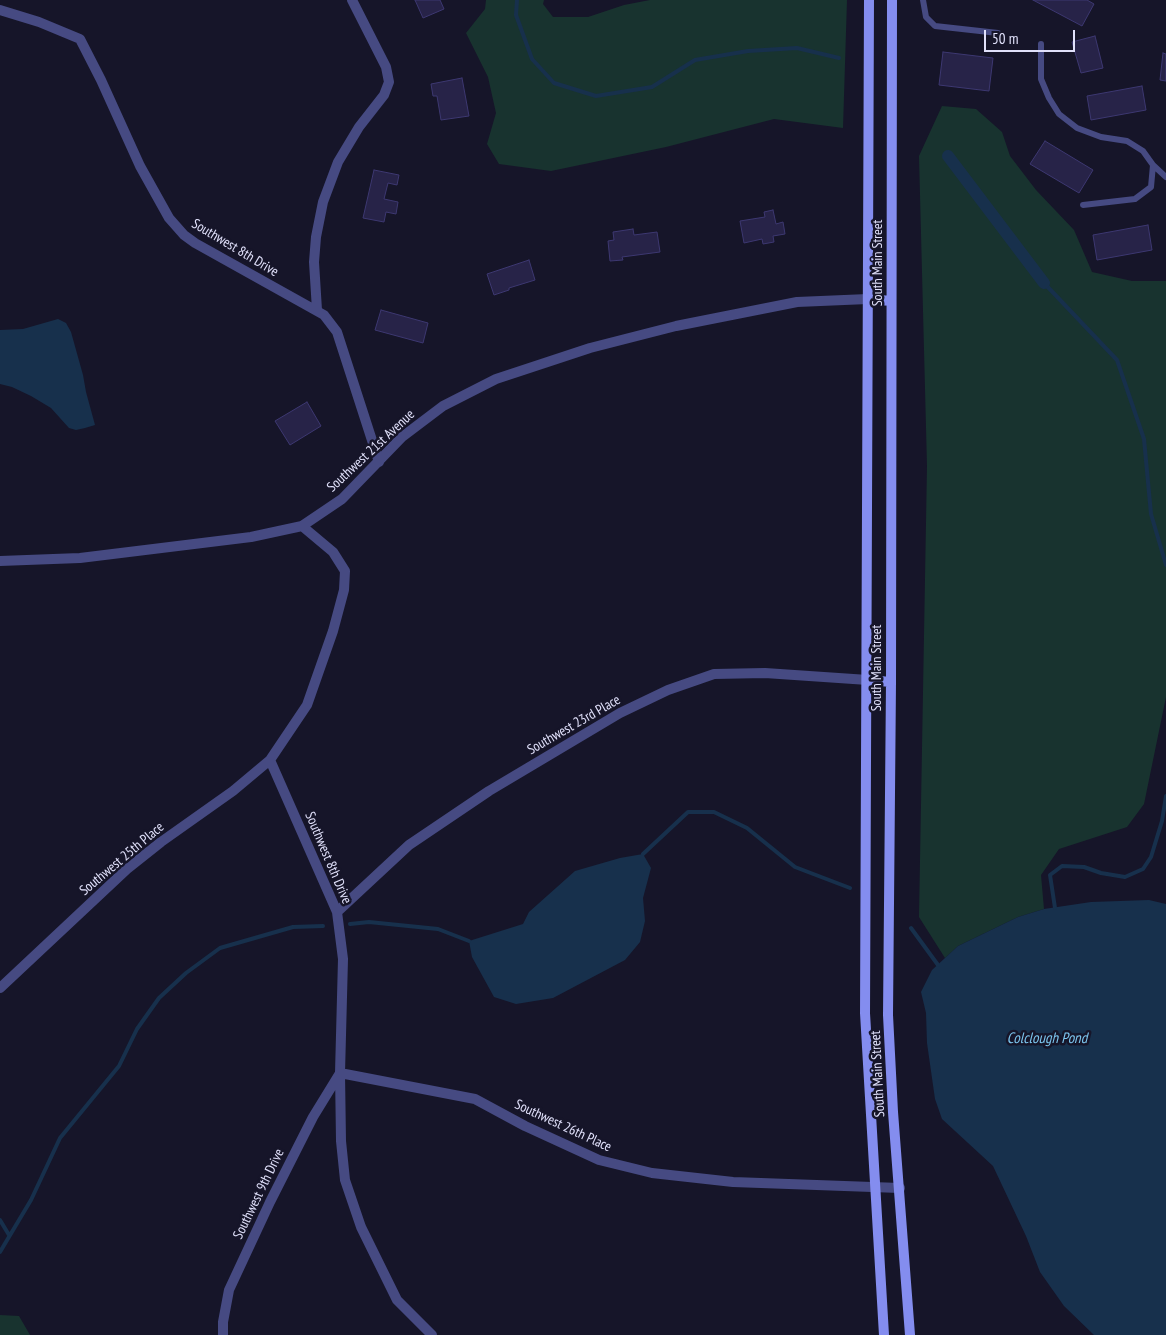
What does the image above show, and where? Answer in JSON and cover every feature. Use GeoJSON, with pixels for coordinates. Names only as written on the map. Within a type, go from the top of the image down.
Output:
{"type":"FeatureCollection","features":[{"type":"Feature","properties":{"kind":"main road","name":"South Main Street"},"geometry":{"type":"LineString","coordinates":[[869,0],[868,680],[865,1013],[884,1335]]}},
{"type":"Feature","properties":{"kind":"main road","name":"South Main Street"},"geometry":{"type":"LineString","coordinates":[[892,0],[891,682],[888,1015],[893,1112],[910,1335]]}},
{"type":"Feature","properties":{"kind":"main road"},"geometry":{"type":"LineString","coordinates":[[868,299],[891,301]]}},
{"type":"Feature","properties":{"kind":"main road"},"geometry":{"type":"LineString","coordinates":[[868,680],[891,682]]}},
{"type":"Feature","properties":{"kind":"street"},"geometry":{"type":"LineString","coordinates":[[317,310],[314,262],[316,237],[323,202],[338,162],[360,127],[384,95],[389,82],[386,67],[352,0]]}},
{"type":"Feature","properties":{"kind":"street","name":"Southwest 8th Drive"},"geometry":{"type":"LineString","coordinates":[[0,10],[39,22],[80,39],[140,166],[169,218],[184,235],[324,315],[337,332],[379,462]]}},
{"type":"Feature","properties":{"kind":"street","name":"Southwest 21st Avenue"},"geometry":{"type":"LineString","coordinates":[[0,562],[80,558],[251,537],[302,526],[342,499],[402,437],[443,406],[496,379],[590,348],[676,326],[796,302],[868,299]]}},
{"type":"Feature","properties":{"kind":"street"},"geometry":{"type":"LineString","coordinates":[[270,760],[307,705],[333,631],[344,590],[344,571],[333,552],[302,526]]}},
{"type":"Feature","properties":{"kind":"street","name":"Southwest 23rd Place"},"geometry":{"type":"LineString","coordinates":[[337,912],[409,844],[489,791],[612,718],[668,690],[714,674],[765,674],[868,680]]}},
{"type":"Feature","properties":{"kind":"street","name":"Southwest 8th Drive"},"geometry":{"type":"LineString","coordinates":[[270,760],[337,912],[343,959],[340,1073],[341,1141],[345,1180],[361,1227],[397,1300],[432,1335]]}},
{"type":"Feature","properties":{"kind":"street","name":"Southwest 25th Place"},"geometry":{"type":"LineString","coordinates":[[0,988],[127,869],[161,842],[233,791],[270,760]]}},
{"type":"Feature","properties":{"kind":"street","name":"Southwest 26th Place"},"geometry":{"type":"LineString","coordinates":[[340,1073],[476,1099],[525,1126],[599,1160],[652,1173],[733,1182],[900,1188]]}},
{"type":"Feature","properties":{"kind":"street","name":"Southwest 9th Drive"},"geometry":{"type":"LineString","coordinates":[[223,1335],[223,1322],[229,1290],[270,1202],[313,1118],[340,1073]]}},
{"type":"Feature","properties":{"kind":"lane"},"geometry":{"type":"LineString","coordinates":[[923,0],[926,17],[935,26],[998,32]]}},
{"type":"Feature","properties":{"kind":"lane"},"geometry":{"type":"LineString","coordinates":[[1041,44],[1041,79],[1058,114],[1076,128],[1101,136],[1127,141],[1143,151],[1153,165],[1166,177]]}},
{"type":"Feature","properties":{"kind":"lane"},"geometry":{"type":"LineString","coordinates":[[1083,205],[1135,199],[1151,186],[1153,165]]}},
{"type":"Feature","properties":{"kind":"green space"},"geometry":{"type":"Polygon","coordinates":[[[486,0],[544,0],[543,4],[553,17],[588,17],[624,5],[650,0],[847,0],[843,128],[774,119],[666,147],[551,171],[499,164],[487,144],[496,113],[488,77],[466,33],[485,9],[486,0]]]}},
{"type":"Feature","properties":{"kind":"green space"},"geometry":{"type":"Polygon","coordinates":[[[942,106],[976,109],[1002,132],[1010,156],[1036,190],[1074,230],[1092,272],[1132,281],[1166,281],[1166,697],[1144,804],[1127,827],[1059,849],[1041,875],[1044,909],[1018,917],[958,946],[945,958],[919,917],[927,466],[919,156],[942,106]]]}},
{"type":"Feature","properties":{"kind":"green space"},"geometry":{"type":"Polygon","coordinates":[[[0,1315],[19,1316],[30,1335],[0,1335],[0,1315]]]}},
{"type":"Feature","properties":{"kind":"water"},"geometry":{"type":"Polygon","coordinates":[[[58,319],[66,323],[71,332],[95,425],[76,430],[69,428],[51,408],[12,387],[0,384],[0,330],[23,329],[58,319]]]}},
{"type":"Feature","properties":{"kind":"water"},"geometry":{"type":"Polygon","coordinates":[[[643,854],[651,868],[643,898],[645,921],[640,942],[625,960],[553,998],[516,1004],[494,997],[472,957],[469,941],[523,924],[529,912],[575,871],[620,858],[643,854]]]}},
{"type":"Feature","properties":{"kind":"water","name":"Colclough Pond"},"geometry":{"type":"Polygon","coordinates":[[[1149,900],[1166,904],[1166,1335],[1094,1335],[1064,1306],[1040,1272],[1026,1236],[993,1166],[942,1119],[935,1099],[927,1043],[926,1013],[921,992],[932,970],[958,946],[1018,917],[1044,909],[1091,902],[1149,900]]]}},
{"type":"Feature","properties":{"kind":"building"},"geometry":{"type":"Polygon","coordinates":[[[415,0],[440,0],[444,9],[423,18],[415,0]]]}},
{"type":"Feature","properties":{"kind":"building"},"geometry":{"type":"Polygon","coordinates":[[[1033,0],[1087,0],[1094,4],[1082,26],[1033,0]]]}},
{"type":"Feature","properties":{"kind":"building"},"geometry":{"type":"Polygon","coordinates":[[[1095,36],[1103,68],[1081,73],[1072,42],[1095,36]]]}},
{"type":"Feature","properties":{"kind":"building"},"geometry":{"type":"Polygon","coordinates":[[[943,52],[993,58],[989,91],[939,85],[943,52]]]}},
{"type":"Feature","properties":{"kind":"building"},"geometry":{"type":"Polygon","coordinates":[[[1163,53],[1166,54],[1166,81],[1160,80],[1163,53]]]}},
{"type":"Feature","properties":{"kind":"building"},"geometry":{"type":"Polygon","coordinates":[[[462,78],[469,116],[441,120],[437,96],[433,96],[431,84],[462,78]]]}},
{"type":"Feature","properties":{"kind":"building"},"geometry":{"type":"Polygon","coordinates":[[[1142,86],[1146,110],[1091,120],[1087,96],[1142,86]]]}},
{"type":"Feature","properties":{"kind":"building"},"geometry":{"type":"Polygon","coordinates":[[[1045,141],[1093,170],[1079,193],[1030,164],[1045,141]]]}},
{"type":"Feature","properties":{"kind":"building"},"geometry":{"type":"Polygon","coordinates":[[[374,170],[399,175],[397,185],[388,183],[384,199],[398,202],[396,214],[386,212],[384,222],[363,218],[374,170]]]}},
{"type":"Feature","properties":{"kind":"building"},"geometry":{"type":"Polygon","coordinates":[[[773,210],[776,224],[783,222],[785,234],[773,236],[774,242],[763,244],[762,239],[744,243],[740,221],[765,217],[764,212],[773,210]]]}},
{"type":"Feature","properties":{"kind":"building"},"geometry":{"type":"Polygon","coordinates":[[[1148,225],[1152,250],[1097,260],[1093,235],[1148,225]]]}},
{"type":"Feature","properties":{"kind":"building"},"geometry":{"type":"Polygon","coordinates":[[[633,229],[634,235],[657,232],[660,252],[622,257],[623,260],[610,261],[608,241],[614,240],[613,232],[633,229]]]}},
{"type":"Feature","properties":{"kind":"building"},"geometry":{"type":"Polygon","coordinates":[[[529,260],[535,280],[494,295],[487,274],[529,260]]]}},
{"type":"Feature","properties":{"kind":"building"},"geometry":{"type":"Polygon","coordinates":[[[381,310],[428,323],[423,343],[375,330],[381,310]]]}},
{"type":"Feature","properties":{"kind":"building"},"geometry":{"type":"Polygon","coordinates":[[[307,402],[321,426],[290,445],[275,421],[307,402]]]}},
{"type":"Feature","properties":{"kind":"waterway"},"geometry":{"type":"LineString","coordinates":[[517,0],[516,15],[532,59],[554,83],[596,96],[652,87],[695,60],[748,51],[797,48],[839,58]]}},
{"type":"Feature","properties":{"kind":"waterway"},"geometry":{"type":"LineString","coordinates":[[948,156],[1044,283]]}},
{"type":"Feature","properties":{"kind":"waterway"},"geometry":{"type":"LineString","coordinates":[[1044,283],[1117,360],[1144,439],[1151,514],[1166,565]]}},
{"type":"Feature","properties":{"kind":"waterway"},"geometry":{"type":"LineString","coordinates":[[1055,908],[1050,875],[1062,866],[1084,867],[1101,873],[1125,877],[1143,869],[1151,857],[1162,821],[1166,796]]}},
{"type":"Feature","properties":{"kind":"waterway"},"geometry":{"type":"LineString","coordinates":[[643,854],[688,812],[714,812],[747,828],[795,867],[850,888]]}},
{"type":"Feature","properties":{"kind":"waterway"},"geometry":{"type":"LineString","coordinates":[[350,924],[369,922],[438,929],[469,941]]}},
{"type":"Feature","properties":{"kind":"waterway"},"geometry":{"type":"LineString","coordinates":[[0,1252],[31,1200],[60,1138],[119,1066],[137,1029],[159,998],[186,973],[220,948],[293,927],[323,926]]}},
{"type":"Feature","properties":{"kind":"waterway"},"geometry":{"type":"LineString","coordinates":[[911,928],[938,965]]}},
{"type":"Feature","properties":{"kind":"waterway"},"geometry":{"type":"LineString","coordinates":[[0,1220],[9,1235]]}}]}
